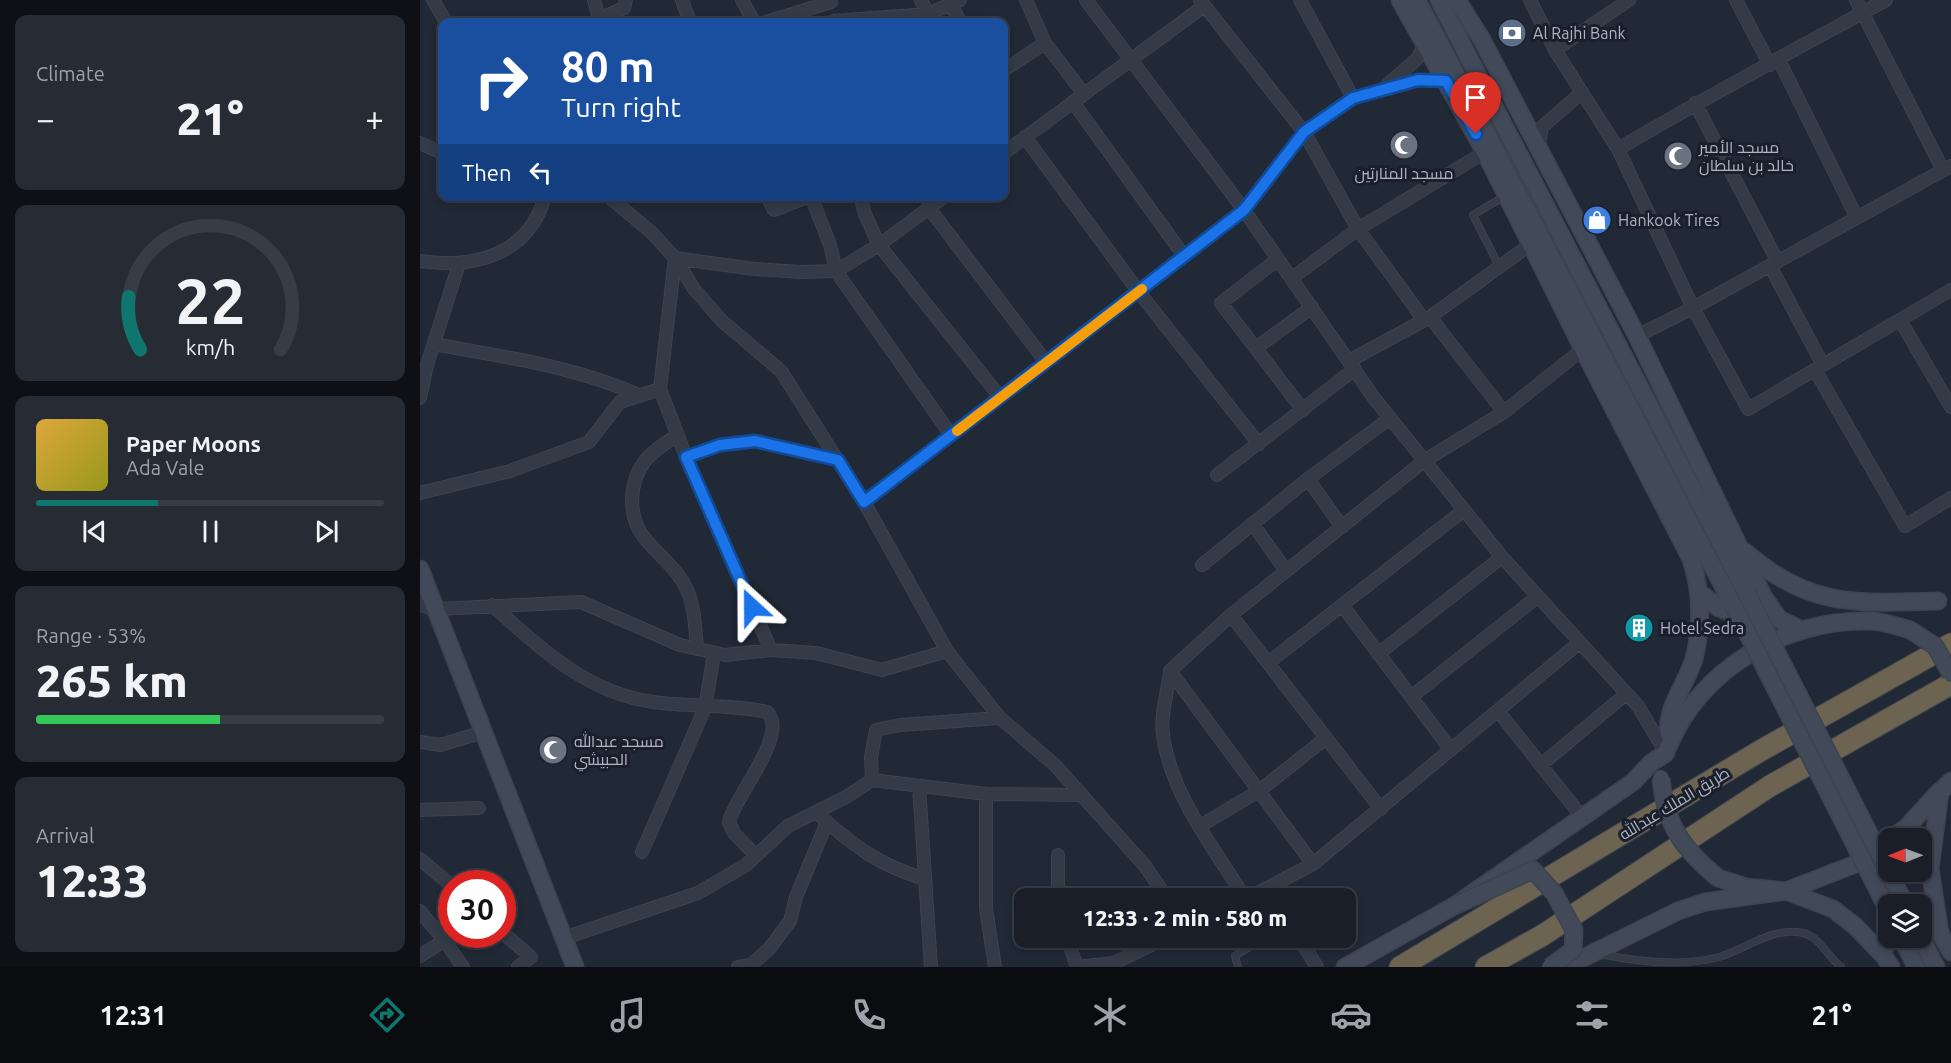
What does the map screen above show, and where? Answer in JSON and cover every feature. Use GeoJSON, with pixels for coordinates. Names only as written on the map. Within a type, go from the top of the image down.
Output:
{"type":"FeatureCollection","features":[{"type":"Feature","properties":{"kind":"highway","name":"طريق الملك عبدالله"},"geometry":{"type":"LineString","coordinates":[[1400,967],[1760,751],[1951,644]]}},
{"type":"Feature","properties":{"kind":"highway"},"geometry":{"type":"LineString","coordinates":[[1486,967],[1543,936],[1770,786],[1951,684]]}},
{"type":"Feature","properties":{"kind":"main road"},"geometry":{"type":"LineString","coordinates":[[1400,0],[1426,42],[1485,152],[1691,559],[1700,593],[1695,656],[1670,713],[1667,728],[1668,747],[1661,778],[1663,803],[1676,836],[1700,863],[1718,878],[1746,887],[1786,891],[1833,909],[1855,926],[1888,961]]}},
{"type":"Feature","properties":{"kind":"main road"},"geometry":{"type":"LineString","coordinates":[[1416,0],[1733,605],[1880,894]]}},
{"type":"Feature","properties":{"kind":"main road"},"geometry":{"type":"LineString","coordinates":[[1439,0],[1900,894]]}},
{"type":"Feature","properties":{"kind":"main road"},"geometry":{"type":"LineString","coordinates":[[1458,0],[1481,38],[1637,336],[1771,612],[1779,619],[1800,629]]}},
{"type":"Feature","properties":{"kind":"main road"},"geometry":{"type":"LineString","coordinates":[[1738,546],[1768,571],[1821,597],[1849,602],[1944,598]]}},
{"type":"Feature","properties":{"kind":"main road"},"geometry":{"type":"LineString","coordinates":[[1700,593],[1719,608],[1729,612],[1738,610],[1748,604],[1751,597],[1749,567]]}},
{"type":"Feature","properties":{"kind":"main road"},"geometry":{"type":"LineString","coordinates":[[420,569],[428,607],[484,732],[575,967]]}},
{"type":"Feature","properties":{"kind":"main road"},"geometry":{"type":"LineString","coordinates":[[1454,906],[1633,782],[1668,747],[1703,693],[1725,672],[1767,642],[1800,629],[1872,620],[1944,598]]}},
{"type":"Feature","properties":{"kind":"main road"},"geometry":{"type":"LineString","coordinates":[[1872,620],[1910,630],[1935,646],[1951,674]]}},
{"type":"Feature","properties":{"kind":"main road"},"geometry":{"type":"LineString","coordinates":[[1940,933],[1930,869],[1951,771]]}},
{"type":"Feature","properties":{"kind":"main road"},"geometry":{"type":"LineString","coordinates":[[1906,828],[1946,786]]}},
{"type":"Feature","properties":{"kind":"main road"},"geometry":{"type":"LineString","coordinates":[[1566,967],[1678,910],[1705,902],[1786,891],[1858,863],[1878,849]]}},
{"type":"Feature","properties":{"kind":"main road"},"geometry":{"type":"LineString","coordinates":[[1344,967],[1454,906],[1533,870],[1554,893],[1574,930],[1573,950],[1550,967]]}},
{"type":"Feature","properties":{"kind":"main road"},"geometry":{"type":"LineString","coordinates":[[1932,925],[1940,933],[1951,952]]}},
{"type":"Feature","properties":{"kind":"main road"},"geometry":{"type":"LineString","coordinates":[[1907,948],[1916,967]]}},
{"type":"Feature","properties":{"kind":"main road"},"geometry":{"type":"LineString","coordinates":[[1927,948],[1936,967]]}},
{"type":"Feature","properties":{"kind":"street"},"geometry":{"type":"LineString","coordinates":[[432,0],[443,18]]}},
{"type":"Feature","properties":{"kind":"street"},"geometry":{"type":"LineString","coordinates":[[594,0],[601,18]]}},
{"type":"Feature","properties":{"kind":"street"},"geometry":{"type":"LineString","coordinates":[[605,18],[624,8],[626,0]]}},
{"type":"Feature","properties":{"kind":"street"},"geometry":{"type":"LineString","coordinates":[[682,0],[689,18]]}},
{"type":"Feature","properties":{"kind":"street"},"geometry":{"type":"LineString","coordinates":[[742,0],[752,18]]}},
{"type":"Feature","properties":{"kind":"street"},"geometry":{"type":"LineString","coordinates":[[921,0],[928,14]]}},
{"type":"Feature","properties":{"kind":"street"},"geometry":{"type":"LineString","coordinates":[[1026,0],[1045,43],[1084,94]]}},
{"type":"Feature","properties":{"kind":"street"},"geometry":{"type":"LineString","coordinates":[[1086,0],[1244,210],[1390,418],[1502,557],[1638,706],[1668,747]]}},
{"type":"Feature","properties":{"kind":"street"},"geometry":{"type":"LineString","coordinates":[[1299,0],[1353,98]]}},
{"type":"Feature","properties":{"kind":"street"},"geometry":{"type":"LineString","coordinates":[[1530,0],[1555,50],[1618,149],[1693,308],[1748,409],[1951,290]]}},
{"type":"Feature","properties":{"kind":"street"},"geometry":{"type":"LineString","coordinates":[[1555,50],[1629,0]]}},
{"type":"Feature","properties":{"kind":"street"},"geometry":{"type":"LineString","coordinates":[[1736,0],[1774,62],[1857,218]]}},
{"type":"Feature","properties":{"kind":"street"},"geometry":{"type":"LineString","coordinates":[[1637,336],[1693,308],[1947,168],[1861,14],[1856,0]]}},
{"type":"Feature","properties":{"kind":"street"},"geometry":{"type":"LineString","coordinates":[[1618,149],[1695,103],[1886,0]]}},
{"type":"Feature","properties":{"kind":"street"},"geometry":{"type":"LineString","coordinates":[[778,18],[831,1],[833,18]]}},
{"type":"Feature","properties":{"kind":"street"},"geometry":{"type":"LineString","coordinates":[[880,18],[928,14],[956,2],[959,18]]}},
{"type":"Feature","properties":{"kind":"street"},"geometry":{"type":"LineString","coordinates":[[1008,150],[1131,60],[1202,3],[1304,132],[1358,229],[1427,319],[1504,412]]}},
{"type":"Feature","properties":{"kind":"street"},"geometry":{"type":"LineString","coordinates":[[1382,88],[1417,59],[1426,42]]}},
{"type":"Feature","properties":{"kind":"street"},"geometry":{"type":"LineString","coordinates":[[1008,67],[1045,43]]}},
{"type":"Feature","properties":{"kind":"street"},"geometry":{"type":"LineString","coordinates":[[864,502],[1244,210],[1304,132],[1353,98],[1382,88],[1418,80],[1446,81]]}},
{"type":"Feature","properties":{"kind":"street"},"geometry":{"type":"LineString","coordinates":[[1538,150],[1542,127],[1581,93]]}},
{"type":"Feature","properties":{"kind":"street"},"geometry":{"type":"LineString","coordinates":[[1073,102],[1184,256]]}},
{"type":"Feature","properties":{"kind":"street"},"geometry":{"type":"LineString","coordinates":[[1695,103],[1774,264],[1819,368],[1905,526],[1951,498]]}},
{"type":"Feature","properties":{"kind":"street"},"geometry":{"type":"LineString","coordinates":[[1025,137],[1138,291],[1259,444]]}},
{"type":"Feature","properties":{"kind":"street"},"geometry":{"type":"LineString","coordinates":[[420,143],[438,151]]}},
{"type":"Feature","properties":{"kind":"street"},"geometry":{"type":"LineString","coordinates":[[1292,278],[1358,229],[1485,152]]}},
{"type":"Feature","properties":{"kind":"street"},"geometry":{"type":"LineString","coordinates":[[421,262],[459,264],[490,257],[521,239],[540,213],[544,201]]}},
{"type":"Feature","properties":{"kind":"street"},"geometry":{"type":"LineString","coordinates":[[614,201],[651,232],[675,258],[694,290],[722,321],[781,371],[864,502],[947,651],[1000,718],[1055,765],[1145,866],[1160,888]]}},
{"type":"Feature","properties":{"kind":"street"},"geometry":{"type":"LineString","coordinates":[[770,201],[774,210],[797,201]]}},
{"type":"Feature","properties":{"kind":"street"},"geometry":{"type":"LineString","coordinates":[[812,201],[830,245],[836,271],[951,435]]}},
{"type":"Feature","properties":{"kind":"street"},"geometry":{"type":"LineString","coordinates":[[861,201],[879,245],[1000,398]]}},
{"type":"Feature","properties":{"kind":"street"},"geometry":{"type":"LineString","coordinates":[[675,258],[754,269],[836,271],[879,245],[929,202],[1046,362]]}},
{"type":"Feature","properties":{"kind":"street"},"geometry":{"type":"LineString","coordinates":[[1217,475],[1303,410],[1352,365],[1427,319],[1531,244]]}},
{"type":"Feature","properties":{"kind":"street"},"geometry":{"type":"LineString","coordinates":[[675,258],[660,389],[686,457],[771,650]]}},
{"type":"Feature","properties":{"kind":"street"},"geometry":{"type":"LineString","coordinates":[[1278,259],[1221,303],[1303,410]]}},
{"type":"Feature","properties":{"kind":"street"},"geometry":{"type":"LineString","coordinates":[[420,398],[459,264]]}},
{"type":"Feature","properties":{"kind":"street"},"geometry":{"type":"LineString","coordinates":[[1256,348],[1312,308]]}},
{"type":"Feature","properties":{"kind":"street"},"geometry":{"type":"LineString","coordinates":[[1900,320],[1951,407]]}},
{"type":"Feature","properties":{"kind":"street"},"geometry":{"type":"LineString","coordinates":[[434,344],[570,370],[605,380],[641,396]]}},
{"type":"Feature","properties":{"kind":"street"},"geometry":{"type":"LineString","coordinates":[[1240,888],[1200,826],[1172,773],[1162,733],[1170,671],[1231,615],[1425,461],[1504,412],[1583,349]]}},
{"type":"Feature","properties":{"kind":"street"},"geometry":{"type":"LineString","coordinates":[[420,483],[420,493],[510,471],[589,442],[620,402],[660,389]]}},
{"type":"Feature","properties":{"kind":"street"},"geometry":{"type":"LineString","coordinates":[[1202,565],[1308,479],[1390,418]]}},
{"type":"Feature","properties":{"kind":"street"},"geometry":{"type":"LineString","coordinates":[[677,435],[645,460],[632,489],[633,516],[645,540],[664,558],[684,583],[693,607],[697,649]]}},
{"type":"Feature","properties":{"kind":"street"},"geometry":{"type":"LineString","coordinates":[[686,457],[720,445],[755,441],[838,460]]}},
{"type":"Feature","properties":{"kind":"street"},"geometry":{"type":"LineString","coordinates":[[1308,479],[1342,527]]}},
{"type":"Feature","properties":{"kind":"street"},"geometry":{"type":"LineString","coordinates":[[1268,663],[1464,510]]}},
{"type":"Feature","properties":{"kind":"street"},"geometry":{"type":"LineString","coordinates":[[1253,524],[1286,571]]}},
{"type":"Feature","properties":{"kind":"street"},"geometry":{"type":"LineString","coordinates":[[1378,654],[1502,557]]}},
{"type":"Feature","properties":{"kind":"street"},"geometry":{"type":"LineString","coordinates":[[1411,697],[1537,597]]}},
{"type":"Feature","properties":{"kind":"street"},"geometry":{"type":"LineString","coordinates":[[428,607],[581,602],[680,645],[714,653],[725,655],[771,650],[816,653],[882,670],[947,651]]}},
{"type":"Feature","properties":{"kind":"street"},"geometry":{"type":"LineString","coordinates":[[492,605],[549,657],[596,686],[651,702],[705,708],[759,710],[772,716],[773,725],[766,752],[729,822],[734,833],[756,856]]}},
{"type":"Feature","properties":{"kind":"street"},"geometry":{"type":"LineString","coordinates":[[1342,605],[1451,750]]}},
{"type":"Feature","properties":{"kind":"street"},"geometry":{"type":"LineString","coordinates":[[1231,615],[1381,808]]}},
{"type":"Feature","properties":{"kind":"street"},"geometry":{"type":"LineString","coordinates":[[1279,888],[1313,864],[1579,643]]}},
{"type":"Feature","properties":{"kind":"street"},"geometry":{"type":"LineString","coordinates":[[642,852],[705,708],[714,653]]}},
{"type":"Feature","properties":{"kind":"street"},"geometry":{"type":"LineString","coordinates":[[1170,671],[1313,864]]}},
{"type":"Feature","properties":{"kind":"street"},"geometry":{"type":"LineString","coordinates":[[1540,765],[1626,694]]}},
{"type":"Feature","properties":{"kind":"street"},"geometry":{"type":"LineString","coordinates":[[1498,711],[1582,817]]}},
{"type":"Feature","properties":{"kind":"street"},"geometry":{"type":"LineString","coordinates":[[872,780],[871,758],[876,730],[900,724],[1000,718]]}},
{"type":"Feature","properties":{"kind":"street"},"geometry":{"type":"LineString","coordinates":[[420,742],[440,745],[484,732]]}},
{"type":"Feature","properties":{"kind":"street"},"geometry":{"type":"LineString","coordinates":[[1200,826],[1259,791],[1326,738]]}},
{"type":"Feature","properties":{"kind":"street"},"geometry":{"type":"LineString","coordinates":[[564,938],[698,893],[746,865],[788,826],[846,798],[872,780],[986,794],[1080,795]]}},
{"type":"Feature","properties":{"kind":"street"},"geometry":{"type":"LineString","coordinates":[[920,786],[931,967]]}},
{"type":"Feature","properties":{"kind":"street"},"geometry":{"type":"LineString","coordinates":[[986,794],[986,908],[995,967]]}},
{"type":"Feature","properties":{"kind":"street"},"geometry":{"type":"LineString","coordinates":[[420,810],[479,808]]}},
{"type":"Feature","properties":{"kind":"street"},"geometry":{"type":"LineString","coordinates":[[815,812],[862,852],[899,871],[924,879]]}},
{"type":"Feature","properties":{"kind":"street"},"geometry":{"type":"LineString","coordinates":[[738,967],[754,966],[790,921],[796,897],[826,822]]}},
{"type":"Feature","properties":{"kind":"street"},"geometry":{"type":"LineString","coordinates":[[1058,855],[1058,888]]}},
{"type":"Feature","properties":{"kind":"street"},"geometry":{"type":"LineString","coordinates":[[420,859],[438,874]]}},
{"type":"Feature","properties":{"kind":"street"},"geometry":{"type":"LineString","coordinates":[[420,911],[438,927]]}},
{"type":"Feature","properties":{"kind":"street"},"geometry":{"type":"LineString","coordinates":[[516,944],[531,957],[519,967]]}},
{"type":"Feature","properties":{"kind":"street"},"geometry":{"type":"LineString","coordinates":[[420,956],[438,945]]}},
{"type":"Feature","properties":{"kind":"street"},"geometry":{"type":"LineString","coordinates":[[454,948],[463,967]]}},
{"type":"Feature","properties":{"kind":"street"},"geometry":{"type":"LineString","coordinates":[[1070,948],[1077,967],[1115,965],[1147,948]]}},
{"type":"Feature","properties":{"kind":"street"},"geometry":{"type":"LineString","coordinates":[[1305,948],[1317,967]]}},
{"type":"Feature","properties":{"kind":"lane"},"geometry":{"type":"LineString","coordinates":[[1499,266],[1473,215],[1507,195]]}},
{"type":"Feature","properties":{"kind":"lane"},"geometry":{"type":"LineString","coordinates":[[1592,953],[1662,963],[1686,962],[1719,957],[1755,942],[1790,932],[1813,938],[1840,967]]}},
{"type":"Feature","properties":{"kind":"lane"},"geometry":{"type":"LineString","coordinates":[[1238,967],[1235,956],[1248,948]]}},
{"type":"Feature","properties":{"kind":"slow traffic"},"geometry":{"type":"LineString","coordinates":[[957,431],[1142,289]]}},
{"type":"Feature","properties":{"kind":"place","name":"Al Rajhi Bank"},"geometry":{"type":"Point","coordinates":[1512,33]}},
{"type":"Feature","properties":{"kind":"place","name":"مسجد المنارتين"},"geometry":{"type":"Point","coordinates":[1404,145]}},
{"type":"Feature","properties":{"kind":"place","name":"مسجد الأمير خالد بن سلطان"},"geometry":{"type":"Point","coordinates":[1678,156]}},
{"type":"Feature","properties":{"kind":"place","name":"Hankook Tires"},"geometry":{"type":"Point","coordinates":[1597,220]}},
{"type":"Feature","properties":{"kind":"place","name":"Hotel Sedra"},"geometry":{"type":"Point","coordinates":[1639,628]}},
{"type":"Feature","properties":{"kind":"place","name":"مسجد عبدالله الحبيشي"},"geometry":{"type":"Point","coordinates":[553,750]}},
{"type":"Feature","properties":{"kind":"route"},"geometry":{"type":"LineString","coordinates":[[752,607],[686,457],[720,445],[755,441],[838,460],[864,502],[1244,210],[1304,132],[1353,98],[1382,88],[1418,80],[1446,81],[1476,134]]}}]}
